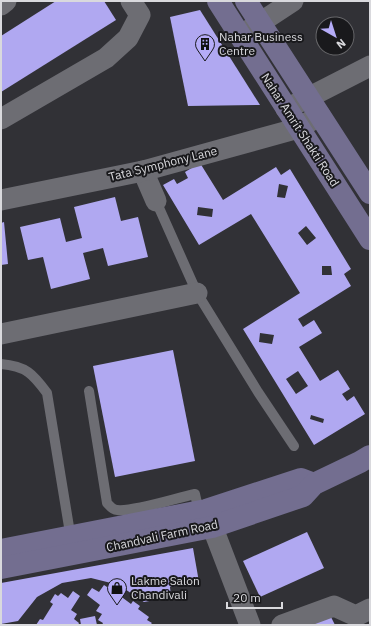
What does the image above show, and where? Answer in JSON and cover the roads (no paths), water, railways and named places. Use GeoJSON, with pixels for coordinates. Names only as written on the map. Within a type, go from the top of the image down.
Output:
{"type":"FeatureCollection","features":[{"type":"Feature","properties":{"kind":"street"},"geometry":{"type":"LineString","coordinates":[[1,5],[6,1]]}},
{"type":"Feature","properties":{"kind":"street"},"geometry":{"type":"LineString","coordinates":[[1,119],[106,58],[128,38],[140,15],[132,1]]}},
{"type":"Feature","properties":{"kind":"street","name":"Nahar Amrit Shakti Road"},"geometry":{"type":"LineString","coordinates":[[218,1],[370,239]]}},
{"type":"Feature","properties":{"kind":"street","name":"Nahar Amrit Shakti Road"},"geometry":{"type":"LineString","coordinates":[[246,1],[370,193]]}},
{"type":"Feature","properties":{"kind":"street"},"geometry":{"type":"LineString","coordinates":[[240,36],[294,1]]}},
{"type":"Feature","properties":{"kind":"street"},"geometry":{"type":"LineString","coordinates":[[286,109],[315,106],[356,74]]}},
{"type":"Feature","properties":{"kind":"street","name":"Tata Symphony Lane"},"geometry":{"type":"LineString","coordinates":[[1,200],[143,171],[299,128],[315,106]]}},
{"type":"Feature","properties":{"kind":"street"},"geometry":{"type":"LineString","coordinates":[[143,171],[156,201]]}},
{"type":"Feature","properties":{"kind":"street"},"geometry":{"type":"LineString","coordinates":[[1,334],[197,293]]}},
{"type":"Feature","properties":{"kind":"street","name":"Chandvali Farm Road"},"geometry":{"type":"LineString","coordinates":[[1,568],[133,525],[206,516],[300,479],[314,484],[367,465]]}},
{"type":"Feature","properties":{"kind":"street"},"geometry":{"type":"LineString","coordinates":[[206,516],[250,625]]}},
{"type":"Feature","properties":{"kind":"street","name":"Chandvali Farm Road"},"geometry":{"type":"LineString","coordinates":[[1,550],[72,546]]}},
{"type":"Feature","properties":{"kind":"street"},"geometry":{"type":"LineString","coordinates":[[282,625],[334,606],[356,616],[370,610]]}},
{"type":"Feature","properties":{"kind":"lane"},"geometry":{"type":"LineString","coordinates":[[156,201],[197,293],[258,392],[294,446]]}},
{"type":"Feature","properties":{"kind":"lane"},"geometry":{"type":"LineString","coordinates":[[1,364],[17,365],[34,376],[48,393],[72,546]]}},
{"type":"Feature","properties":{"kind":"lane"},"geometry":{"type":"LineString","coordinates":[[89,391],[107,503],[133,525],[195,494],[206,516]]}},
{"type":"Feature","properties":{"kind":"place","name":"Nahar Business Centre"},"geometry":{"type":"Point","coordinates":[205,61]}},
{"type":"Feature","properties":{"kind":"place","name":"Lakme Salon Chandivali"},"geometry":{"type":"Point","coordinates":[117,605]}}]}
